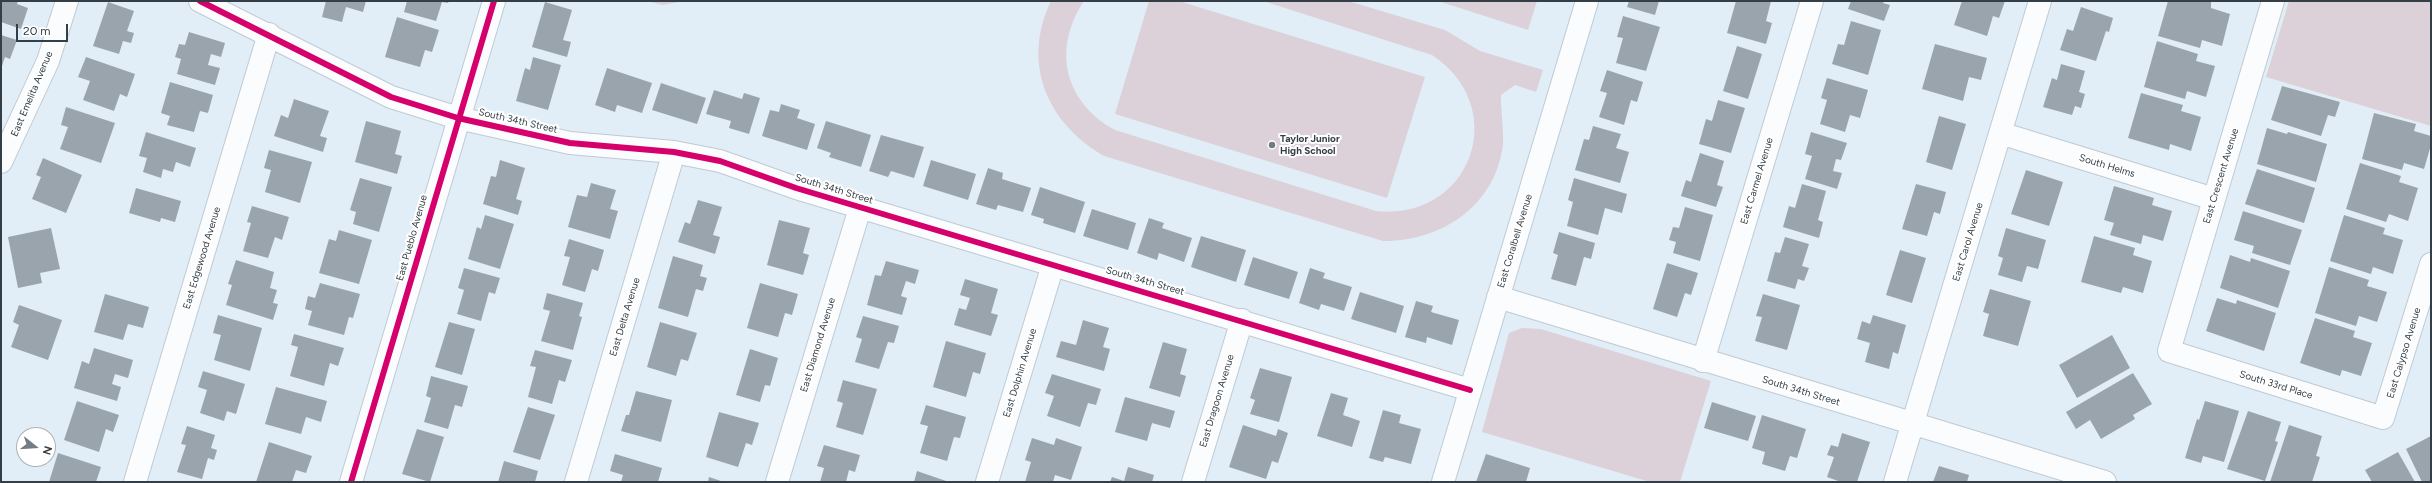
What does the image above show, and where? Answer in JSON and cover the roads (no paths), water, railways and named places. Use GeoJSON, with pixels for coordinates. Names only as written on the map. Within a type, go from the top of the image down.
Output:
{"type":"FeatureCollection","features":[{"type":"Feature","properties":{"kind":"street","name":"East Emelita Avenue"},"geometry":{"type":"LineString","coordinates":[[1,162],[48,60],[67,1]]}},
{"type":"Feature","properties":{"kind":"street","name":"South 34th Street"},"geometry":{"type":"LineString","coordinates":[[200,1],[269,34],[391,98],[458,118],[570,143],[674,152],[720,162],[860,208],[1242,320],[1470,390]]}},
{"type":"Feature","properties":{"kind":"street","name":"East Pueblo Avenue"},"geometry":{"type":"LineString","coordinates":[[351,482],[494,1]]}},
{"type":"Feature","properties":{"kind":"street","name":"East Coralbell Avenue"},"geometry":{"type":"LineString","coordinates":[[1443,482],[1587,1]]}},
{"type":"Feature","properties":{"kind":"street","name":"East Carmel Avenue"},"geometry":{"type":"LineString","coordinates":[[1703,361],[1812,1]]}},
{"type":"Feature","properties":{"kind":"street","name":"East Carol Avenue"},"geometry":{"type":"LineString","coordinates":[[1895,482],[2040,1]]}},
{"type":"Feature","properties":{"kind":"street","name":"East Crescent Avenue"},"geometry":{"type":"LineString","coordinates":[[2169,351],[2273,1]]}},
{"type":"Feature","properties":{"kind":"street","name":"East Edgewood Avenue"},"geometry":{"type":"LineString","coordinates":[[135,482],[269,34]]}},
{"type":"Feature","properties":{"kind":"street","name":"South Helms"},"geometry":{"type":"LineString","coordinates":[[2000,133],[2214,199]]}},
{"type":"Feature","properties":{"kind":"street","name":"East Delta Avenue"},"geometry":{"type":"LineString","coordinates":[[576,482],[674,152]]}},
{"type":"Feature","properties":{"kind":"street","name":"East Diamond Avenue"},"geometry":{"type":"LineString","coordinates":[[777,482],[860,208]]}},
{"type":"Feature","properties":{"kind":"street","name":"East Calypso Avenue"},"geometry":{"type":"LineString","coordinates":[[2383,418],[2431,264]]}},
{"type":"Feature","properties":{"kind":"street","name":"East Dolphin Avenue"},"geometry":{"type":"LineString","coordinates":[[987,482],[1053,265]]}},
{"type":"Feature","properties":{"kind":"street","name":"South 34th Street"},"geometry":{"type":"LineString","coordinates":[[1498,297],[1703,361],[2105,482]]}},
{"type":"Feature","properties":{"kind":"street","name":"East Dragoon Avenue"},"geometry":{"type":"LineString","coordinates":[[1193,482],[1242,320]]}},
{"type":"Feature","properties":{"kind":"street","name":"South 33rd Place"},"geometry":{"type":"LineString","coordinates":[[2169,351],[2383,418]]}},
{"type":"Feature","properties":{"kind":"place","name":"Taylor Junior High School"},"geometry":{"type":"Point","coordinates":[1272,145]}}]}
